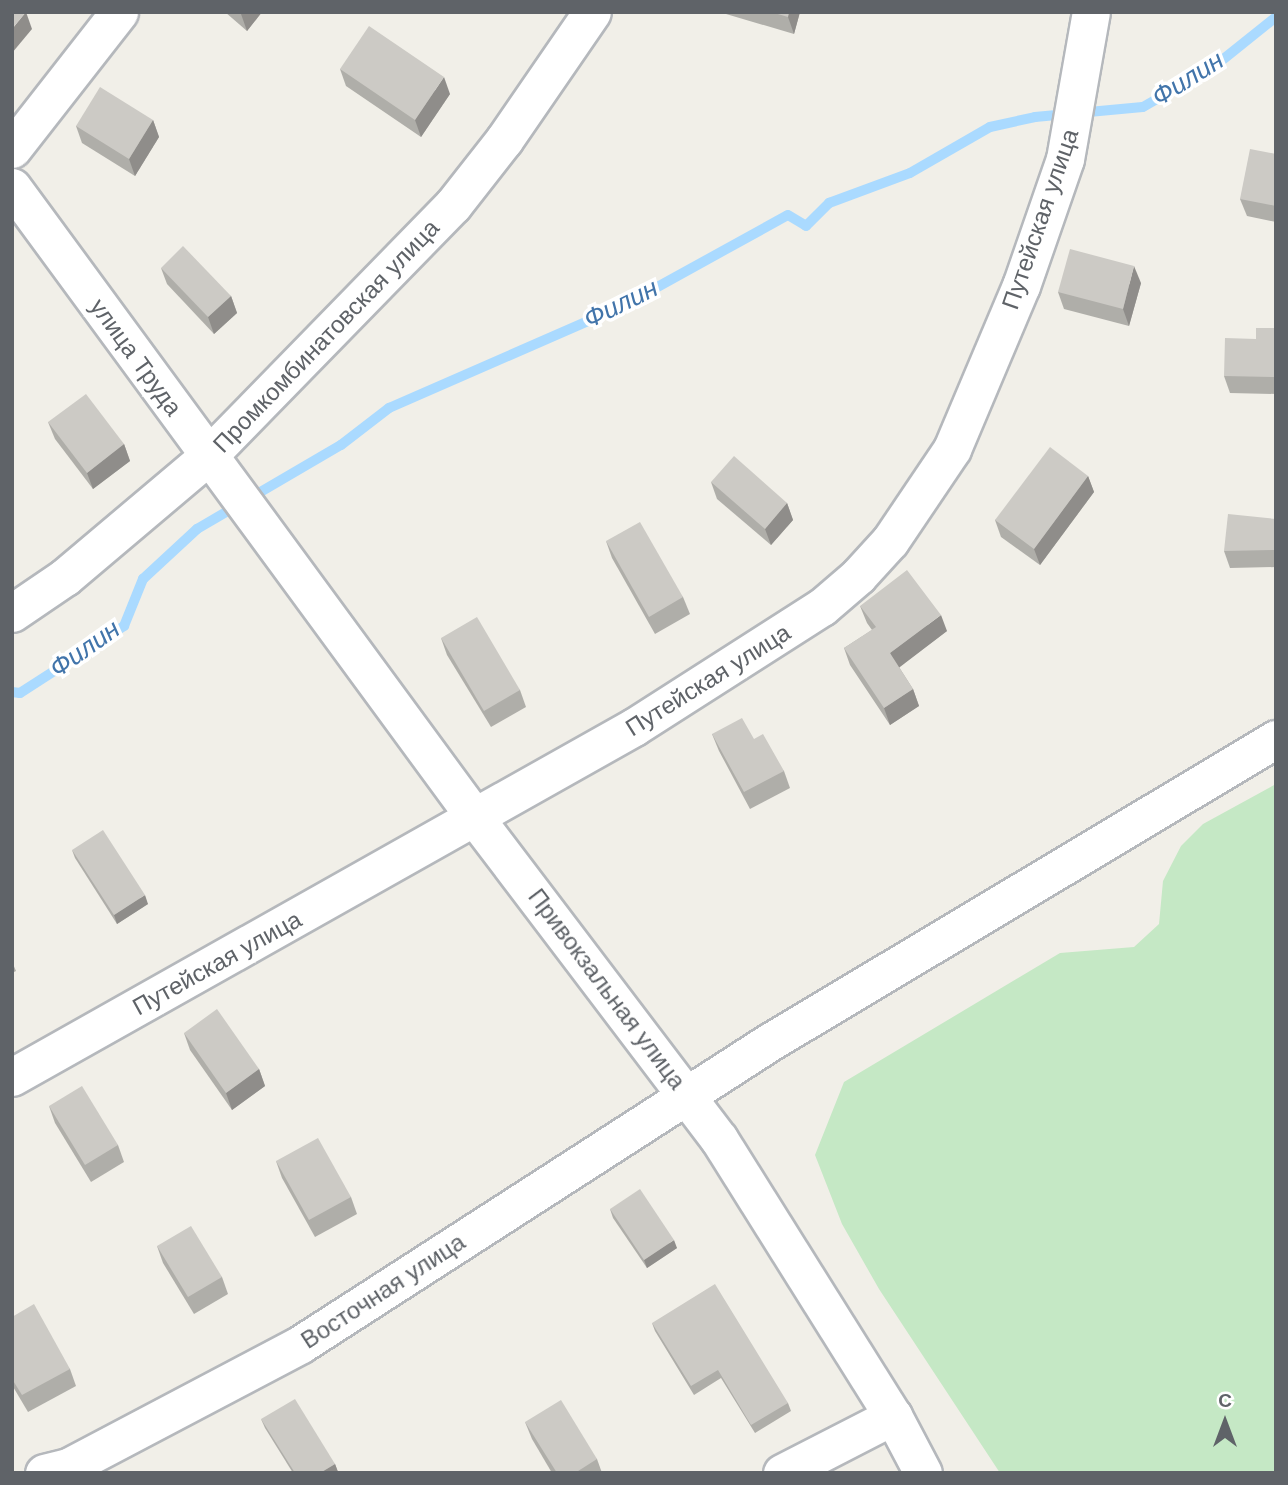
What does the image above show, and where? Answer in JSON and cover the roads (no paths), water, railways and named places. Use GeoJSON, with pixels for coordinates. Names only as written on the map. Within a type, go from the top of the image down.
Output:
{"type":"FeatureCollection","features":[{"type":"Feature","properties":{"kind":"street"},"geometry":{"type":"LineString","coordinates":[[12,149],[119,12]]}},
{"type":"Feature","properties":{"kind":"street","name":"Промкомбинатовская улица"},"geometry":{"type":"LineString","coordinates":[[12,613],[65,577],[208,456],[453,205],[504,140],[592,12]]}},
{"type":"Feature","properties":{"kind":"street","name":"Путейская улица"},"geometry":{"type":"LineString","coordinates":[[12,1077],[476,819],[770,642],[822,607],[890,541],[952,449],[1021,286],[1065,159],[1078,99],[1091,12]]}},
{"type":"Feature","properties":{"kind":"street","name":"улица Труда"},"geometry":{"type":"LineString","coordinates":[[12,187],[208,456],[262,525]]}},
{"type":"Feature","properties":{"kind":"street","name":"Привокзальная улица"},"geometry":{"type":"LineString","coordinates":[[262,525],[476,819],[687,1094],[893,1416],[923,1473]]}},
{"type":"Feature","properties":{"kind":"street","name":"Восточная улица"},"geometry":{"type":"LineString","coordinates":[[56,1470],[301,1344],[687,1094],[1276,739]]}},
{"type":"Feature","properties":{"kind":"street"},"geometry":{"type":"LineString","coordinates":[[782,1473],[893,1416]]}},
{"type":"Feature","properties":{"kind":"waterway","name":"Филин"},"geometry":{"type":"LineString","coordinates":[[12,692],[20,693],[124,626],[143,579],[197,529],[341,445],[389,408],[623,306],[788,215],[806,226],[829,203],[910,173],[990,127],[1035,117],[1143,107],[1216,65],[1276,17]]}}]}
